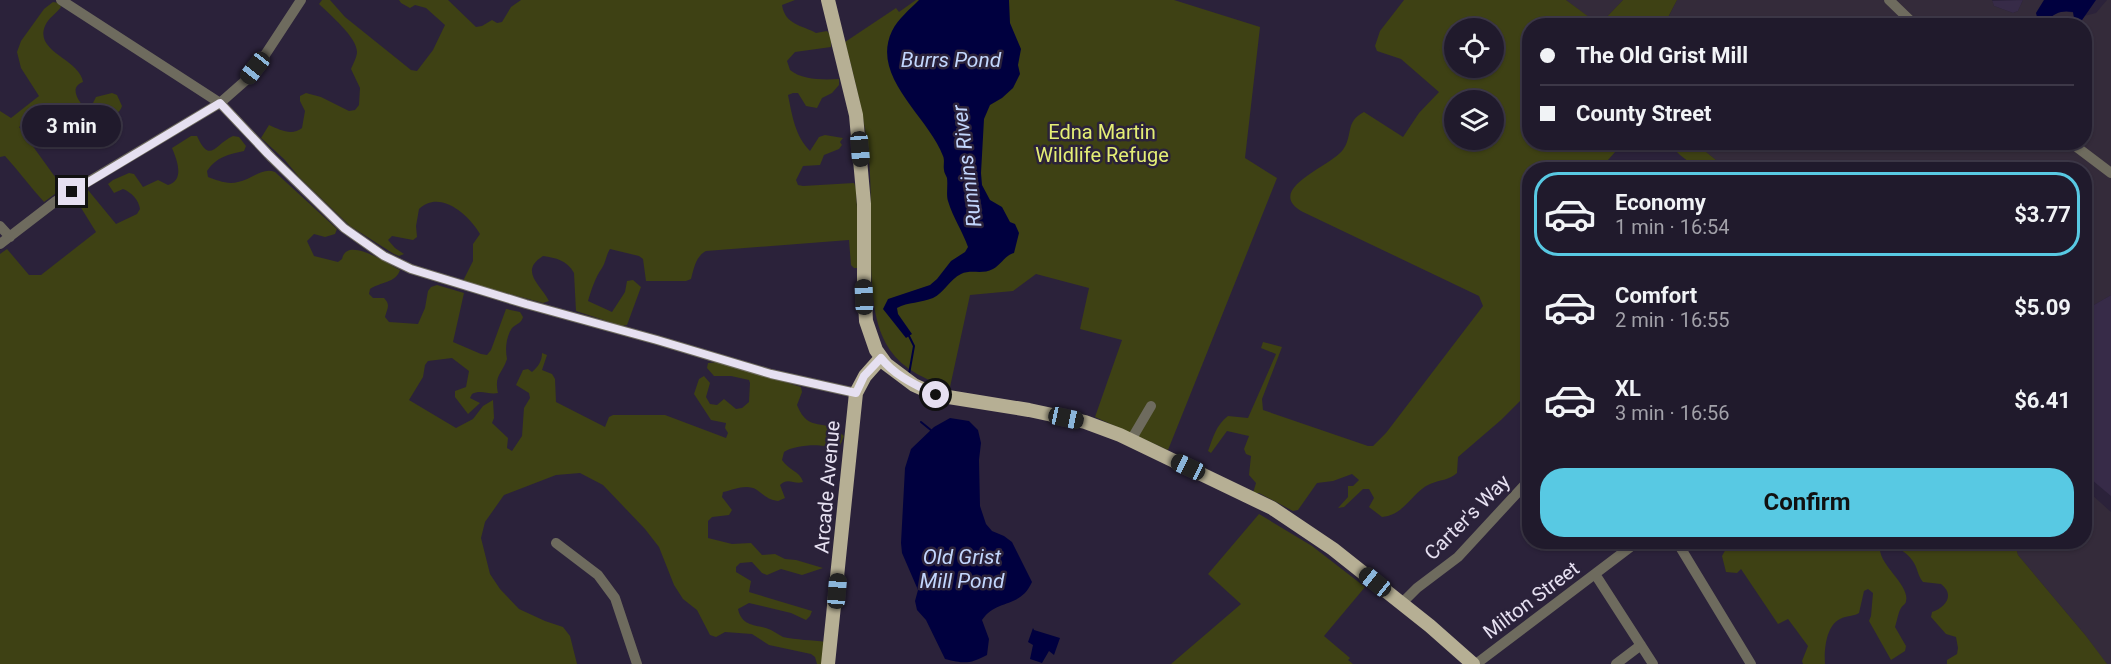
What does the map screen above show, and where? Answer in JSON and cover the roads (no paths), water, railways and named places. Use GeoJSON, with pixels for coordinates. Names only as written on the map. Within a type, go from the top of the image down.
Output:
{"type":"FeatureCollection","features":[{"type":"Feature","properties":{"kind":"main road"},"geometry":{"type":"LineString","coordinates":[[828,0],[856,115],[864,204],[866,321],[881,358],[886,364],[914,385],[936,395],[1029,410],[1085,422],[1131,440],[1272,508],[1333,549],[1474,664]]}},
{"type":"Feature","properties":{"kind":"main road","name":"Arcade Avenue"},"geometry":{"type":"LineString","coordinates":[[828,664],[856,393],[864,376],[881,358]]}},
{"type":"Feature","properties":{"kind":"street"},"geometry":{"type":"LineString","coordinates":[[61,0],[220,103],[268,154],[344,228],[384,256],[411,269],[526,304],[771,374],[856,393]]}},
{"type":"Feature","properties":{"kind":"street"},"geometry":{"type":"LineString","coordinates":[[0,244],[56,201],[220,103],[245,81],[301,0]]}},
{"type":"Feature","properties":{"kind":"street"},"geometry":{"type":"LineString","coordinates":[[1889,0],[1908,18]]}},
{"type":"Feature","properties":{"kind":"street"},"geometry":{"type":"LineString","coordinates":[[2081,150],[2111,173]]}},
{"type":"Feature","properties":{"kind":"street"},"geometry":{"type":"LineString","coordinates":[[0,226],[10,237]]}},
{"type":"Feature","properties":{"kind":"street"},"geometry":{"type":"LineString","coordinates":[[1131,440],[1151,406]]}},
{"type":"Feature","properties":{"kind":"street","name":"Carter's Way"},"geometry":{"type":"LineString","coordinates":[[1402,603],[1417,588],[1458,557],[1522,488]]}},
{"type":"Feature","properties":{"kind":"street"},"geometry":{"type":"LineString","coordinates":[[556,543],[598,574],[615,598],[637,664]]}},
{"type":"Feature","properties":{"kind":"street","name":"Milton Street"},"geometry":{"type":"LineString","coordinates":[[1474,664],[1627,549]]}},
{"type":"Feature","properties":{"kind":"street"},"geometry":{"type":"LineString","coordinates":[[1681,549],[1751,664]]}},
{"type":"Feature","properties":{"kind":"street"},"geometry":{"type":"LineString","coordinates":[[1595,574],[1653,664]]}},
{"type":"Feature","properties":{"kind":"street"},"geometry":{"type":"LineString","coordinates":[[1616,664],[1641,645]]}},
{"type":"Feature","properties":{"kind":"water","name":"Burrs Pond"},"geometry":{"type":"Polygon","coordinates":[[[919,0],[1009,0],[1010,23],[1021,49],[1018,65],[1020,74],[1013,88],[990,105],[984,119],[981,173],[982,185],[990,200],[1002,207],[1019,233],[1014,253],[993,269],[961,274],[933,298],[897,308],[898,314],[912,334],[906,338],[883,309],[888,299],[930,285],[951,261],[965,252],[968,247],[948,201],[943,156],[936,141],[904,96],[889,64],[887,48],[892,31],[919,0]]]}},
{"type":"Feature","properties":{"kind":"water"},"geometry":{"type":"Polygon","coordinates":[[[2044,0],[2096,0],[2083,18],[2074,18],[2073,12],[2069,11],[2058,13],[2050,18],[2037,18],[2036,13],[2044,0]]]}},
{"type":"Feature","properties":{"kind":"water","name":"Old Grist Mill Pond"},"geometry":{"type":"Polygon","coordinates":[[[950,418],[969,421],[978,430],[981,443],[980,506],[986,524],[992,531],[1012,542],[1032,582],[1021,596],[994,609],[982,620],[989,639],[987,655],[967,662],[945,659],[926,620],[917,610],[915,601],[918,590],[902,553],[901,543],[905,468],[911,449],[934,427],[950,418]]]}},
{"type":"Feature","properties":{"kind":"water"},"geometry":{"type":"Polygon","coordinates":[[[1033,628],[1060,638],[1054,655],[1049,651],[1042,663],[1030,659],[1033,645],[1028,642],[1033,628]]]}},
{"type":"Feature","properties":{"kind":"waterway","name":"Runnins River"},"geometry":{"type":"LineString","coordinates":[[908,334],[914,346],[909,374]]}},
{"type":"Feature","properties":{"kind":"waterway","name":"Runnins River"},"geometry":{"type":"LineString","coordinates":[[921,422],[932,431]]}},
{"type":"Feature","properties":{"kind":"park label","name":"Edna Martin Wildlife Refuge"},"geometry":{"type":"Point","coordinates":[1102,144]}}]}
